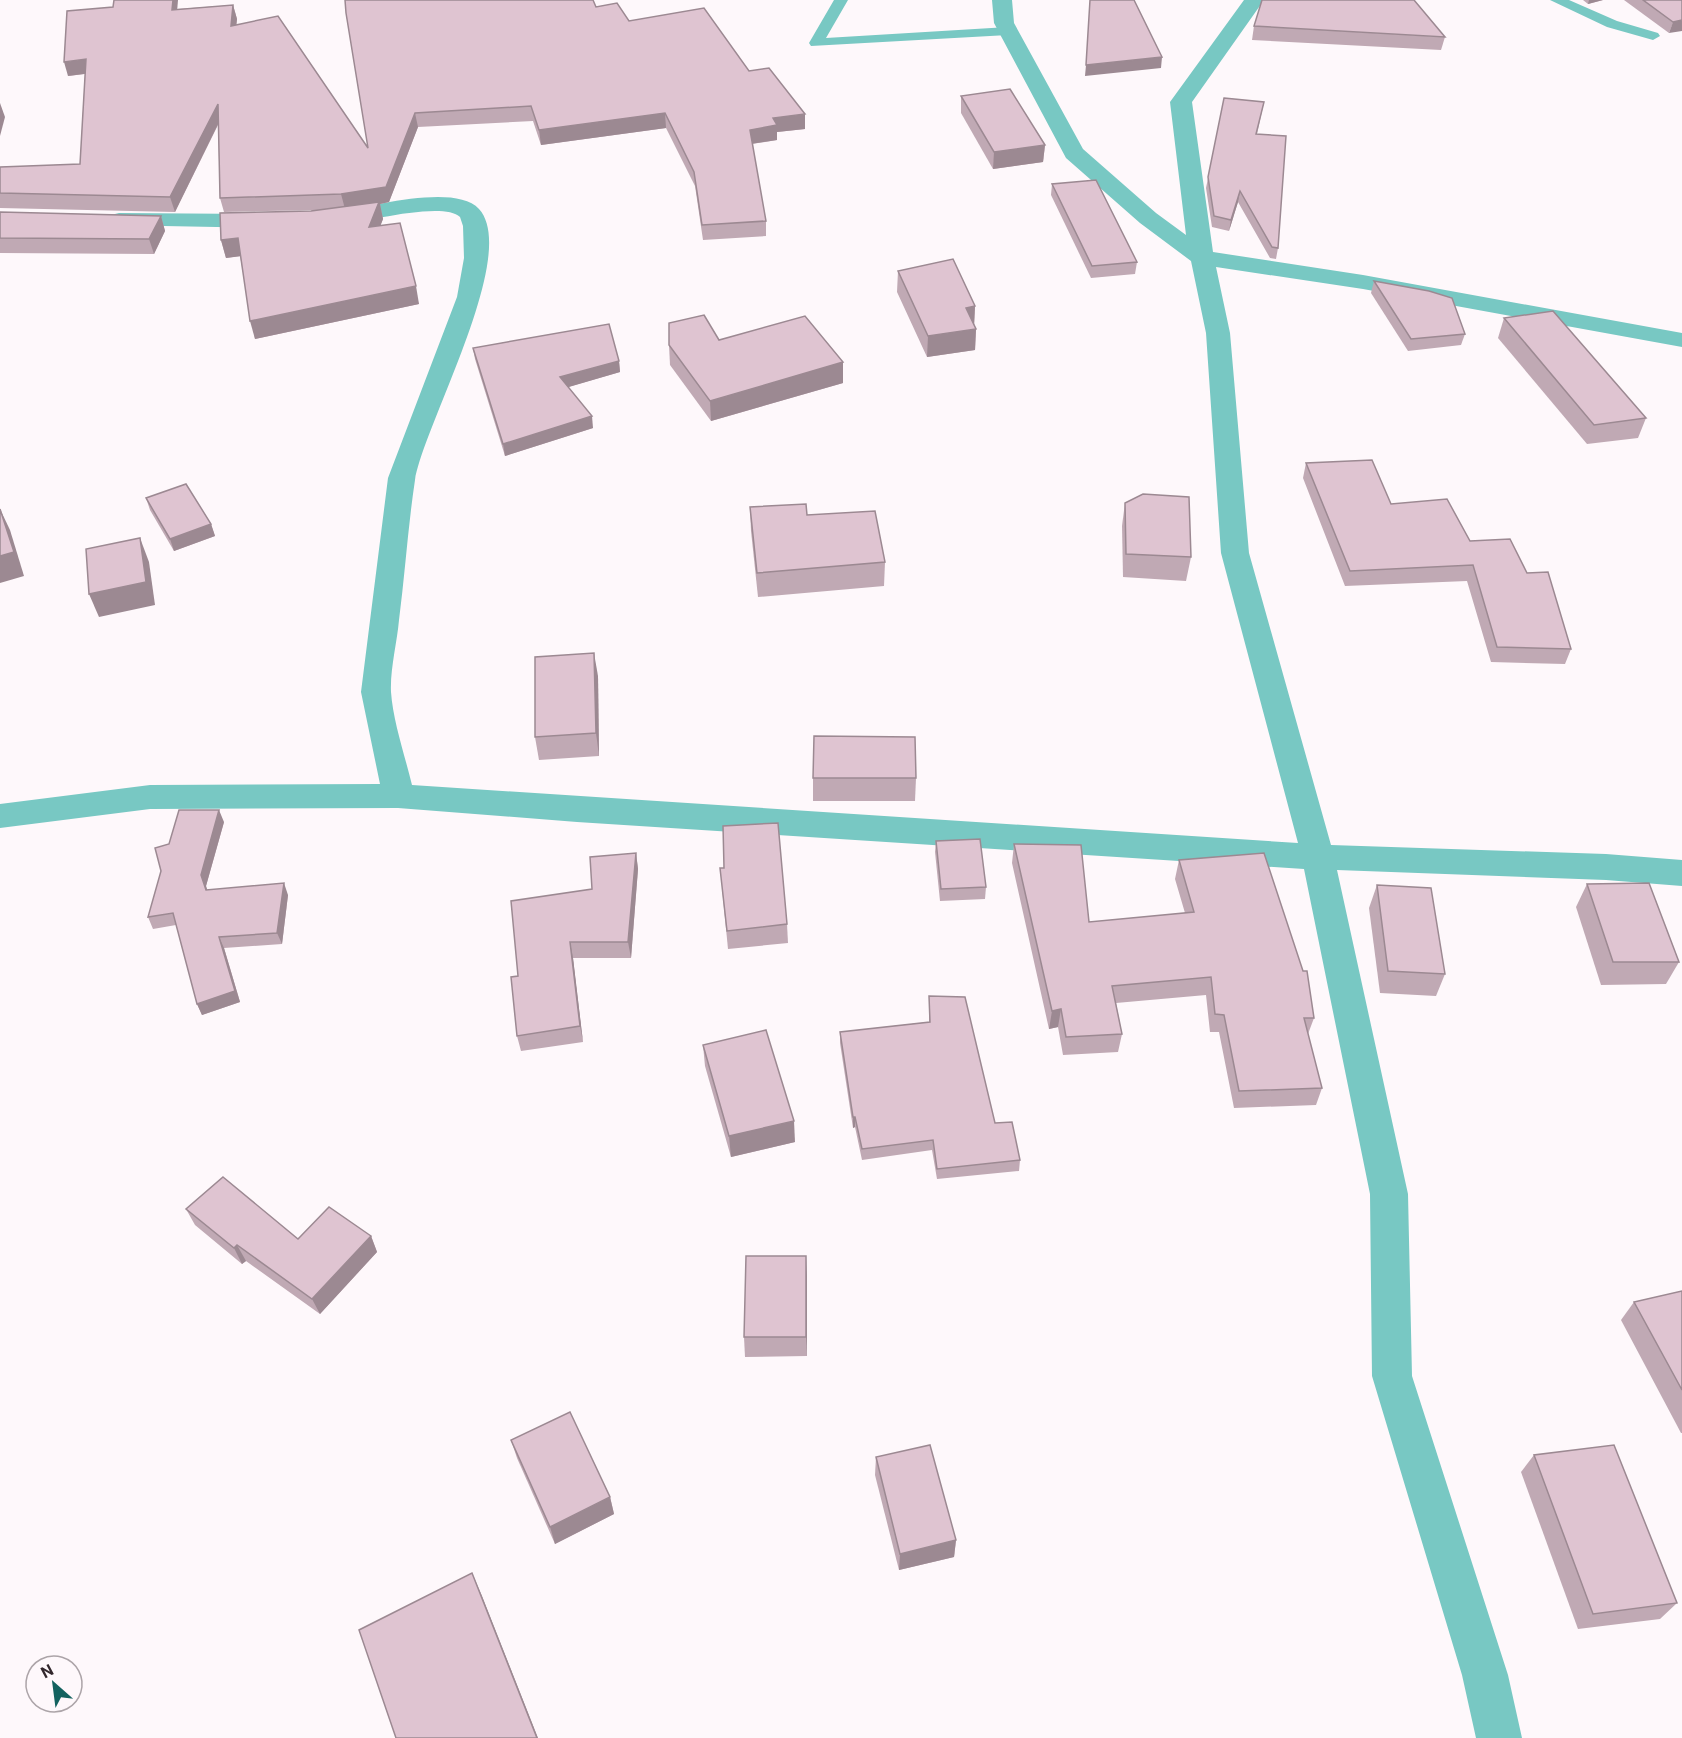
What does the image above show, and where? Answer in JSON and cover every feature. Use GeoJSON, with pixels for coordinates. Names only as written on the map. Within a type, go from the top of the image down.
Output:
{"type":"FeatureCollection","features":[{"type":"Feature","properties":{"kind":"street"},"geometry":{"type":"LineString","coordinates":[[1002,0],[1004,23],[1074,153],[1148,219],[1203,258],[1363,282],[1682,340]]}},
{"type":"Feature","properties":{"kind":"street"},"geometry":{"type":"LineString","coordinates":[[1254,0],[1181,102],[1203,258],[1218,333],[1235,552],[1318,857],[1389,1194],[1392,1376],[1485,1675],[1499,1738]]}},
{"type":"Feature","properties":{"kind":"street"},"geometry":{"type":"LineString","coordinates":[[317,220],[349,218],[432,204],[451,204],[463,207],[471,214],[475,226],[476,258],[469,297],[402,478],[376,692],[398,796]]}},
{"type":"Feature","properties":{"kind":"street"},"geometry":{"type":"LineString","coordinates":[[92,220],[285,221]]}},
{"type":"Feature","properties":{"kind":"street"},"geometry":{"type":"LineString","coordinates":[[0,816],[150,797],[398,796],[577,810],[1318,857],[1606,867],[1682,873]]}},
{"type":"Feature","properties":{"kind":"lane"},"geometry":{"type":"LineString","coordinates":[[841,0],[816,43],[1008,31]]}},
{"type":"Feature","properties":{"kind":"lane"},"geometry":{"type":"LineString","coordinates":[[1557,0],[1612,24],[1653,36]]}},
{"type":"Feature","properties":{"kind":"building"},"geometry":{"type":"Polygon","coordinates":[[[114,0],[173,0],[172,10],[233,5],[231,26],[278,16],[368,148],[345,0],[593,0],[596,7],[617,3],[629,21],[704,8],[749,71],[769,68],[805,114],[773,118],[777,125],[750,130],[766,221],[702,225],[694,172],[665,113],[539,130],[531,106],[415,113],[386,187],[341,194],[220,198],[218,104],[170,197],[0,193],[0,167],[80,164],[86,59],[64,62],[67,11],[113,7],[114,0]]]}},
{"type":"Feature","properties":{"kind":"building"},"geometry":{"type":"Polygon","coordinates":[[[1090,0],[1134,0],[1162,57],[1086,65],[1090,0]]]}},
{"type":"Feature","properties":{"kind":"building"},"geometry":{"type":"Polygon","coordinates":[[[1262,0],[1414,0],[1445,37],[1254,26],[1262,0]]]}},
{"type":"Feature","properties":{"kind":"building"},"geometry":{"type":"Polygon","coordinates":[[[1643,0],[1682,0],[1682,20],[1673,22],[1643,0]]]}},
{"type":"Feature","properties":{"kind":"building"},"geometry":{"type":"Polygon","coordinates":[[[1010,89],[1045,145],[994,152],[961,96],[1010,89]]]}},
{"type":"Feature","properties":{"kind":"building"},"geometry":{"type":"Polygon","coordinates":[[[1224,98],[1264,102],[1256,134],[1286,136],[1278,248],[1272,247],[1240,191],[1231,220],[1214,216],[1208,177],[1224,98]]]}},
{"type":"Feature","properties":{"kind":"building"},"geometry":{"type":"Polygon","coordinates":[[[1096,180],[1137,262],[1092,266],[1052,184],[1096,180]]]}},
{"type":"Feature","properties":{"kind":"building"},"geometry":{"type":"Polygon","coordinates":[[[379,202],[369,227],[400,223],[416,286],[250,321],[238,238],[221,240],[220,213],[311,211],[379,202]]]}},
{"type":"Feature","properties":{"kind":"building"},"geometry":{"type":"Polygon","coordinates":[[[0,212],[161,216],[149,239],[0,238],[0,212]]]}},
{"type":"Feature","properties":{"kind":"building"},"geometry":{"type":"Polygon","coordinates":[[[953,259],[975,306],[966,308],[976,329],[928,336],[898,271],[953,259]]]}},
{"type":"Feature","properties":{"kind":"building"},"geometry":{"type":"Polygon","coordinates":[[[1374,281],[1429,291],[1452,298],[1465,334],[1411,339],[1374,281]]]}},
{"type":"Feature","properties":{"kind":"building"},"geometry":{"type":"Polygon","coordinates":[[[1553,311],[1646,418],[1594,425],[1504,318],[1553,311]]]}},
{"type":"Feature","properties":{"kind":"building"},"geometry":{"type":"Polygon","coordinates":[[[704,315],[719,340],[805,316],[843,362],[710,401],[669,345],[669,323],[704,315]]]}},
{"type":"Feature","properties":{"kind":"building"},"geometry":{"type":"Polygon","coordinates":[[[609,324],[619,361],[560,377],[592,416],[503,444],[473,348],[609,324]]]}},
{"type":"Feature","properties":{"kind":"building"},"geometry":{"type":"Polygon","coordinates":[[[1372,460],[1391,504],[1447,499],[1470,541],[1510,539],[1527,573],[1548,572],[1571,649],[1497,647],[1473,565],[1350,571],[1306,463],[1372,460]]]}},
{"type":"Feature","properties":{"kind":"building"},"geometry":{"type":"Polygon","coordinates":[[[186,484],[211,524],[170,539],[146,498],[186,484]]]}},
{"type":"Feature","properties":{"kind":"building"},"geometry":{"type":"Polygon","coordinates":[[[1143,494],[1189,497],[1191,557],[1126,554],[1125,503],[1143,494]]]}},
{"type":"Feature","properties":{"kind":"building"},"geometry":{"type":"Polygon","coordinates":[[[806,504],[807,515],[875,511],[885,562],[757,573],[750,507],[806,504]]]}},
{"type":"Feature","properties":{"kind":"building"},"geometry":{"type":"Polygon","coordinates":[[[0,509],[14,552],[0,556],[0,509]]]}},
{"type":"Feature","properties":{"kind":"building"},"geometry":{"type":"Polygon","coordinates":[[[140,538],[146,582],[89,594],[86,549],[140,538]]]}},
{"type":"Feature","properties":{"kind":"building"},"geometry":{"type":"Polygon","coordinates":[[[594,653],[596,733],[535,737],[535,657],[594,653]]]}},
{"type":"Feature","properties":{"kind":"building"},"geometry":{"type":"Polygon","coordinates":[[[814,736],[915,737],[916,778],[813,778],[814,736]]]}},
{"type":"Feature","properties":{"kind":"building"},"geometry":{"type":"Polygon","coordinates":[[[179,810],[219,810],[201,875],[206,890],[284,883],[277,933],[219,937],[235,991],[197,1004],[173,913],[148,917],[161,871],[155,848],[169,844],[179,810]]]}},
{"type":"Feature","properties":{"kind":"building"},"geometry":{"type":"Polygon","coordinates":[[[778,823],[787,924],[727,931],[720,868],[724,868],[723,826],[778,823]]]}},
{"type":"Feature","properties":{"kind":"building"},"geometry":{"type":"Polygon","coordinates":[[[980,839],[986,887],[941,889],[936,841],[980,839]]]}},
{"type":"Feature","properties":{"kind":"building"},"geometry":{"type":"Polygon","coordinates":[[[1014,844],[1081,845],[1089,922],[1194,912],[1179,860],[1264,853],[1303,971],[1307,971],[1314,1018],[1304,1018],[1322,1088],[1239,1091],[1224,1015],[1215,1014],[1211,977],[1112,986],[1122,1034],[1066,1037],[1061,1009],[1052,1011],[1014,844]]]}},
{"type":"Feature","properties":{"kind":"building"},"geometry":{"type":"Polygon","coordinates":[[[636,853],[628,942],[570,942],[580,1026],[517,1036],[511,977],[518,976],[511,901],[592,889],[590,857],[636,853]]]}},
{"type":"Feature","properties":{"kind":"building"},"geometry":{"type":"Polygon","coordinates":[[[1649,883],[1679,962],[1613,962],[1587,884],[1649,883]]]}},
{"type":"Feature","properties":{"kind":"building"},"geometry":{"type":"Polygon","coordinates":[[[1377,885],[1431,888],[1445,974],[1388,971],[1377,885]]]}},
{"type":"Feature","properties":{"kind":"building"},"geometry":{"type":"Polygon","coordinates":[[[929,996],[965,997],[995,1123],[1012,1122],[1020,1160],[937,1169],[933,1140],[862,1149],[855,1117],[853,1117],[840,1032],[930,1022],[929,996]]]}},
{"type":"Feature","properties":{"kind":"building"},"geometry":{"type":"Polygon","coordinates":[[[766,1030],[794,1121],[729,1136],[703,1045],[766,1030]]]}},
{"type":"Feature","properties":{"kind":"building"},"geometry":{"type":"Polygon","coordinates":[[[223,1177],[298,1239],[329,1207],[371,1236],[312,1299],[237,1245],[234,1248],[186,1209],[223,1177]]]}},
{"type":"Feature","properties":{"kind":"building"},"geometry":{"type":"Polygon","coordinates":[[[746,1256],[806,1256],[806,1337],[744,1337],[746,1256]]]}},
{"type":"Feature","properties":{"kind":"building"},"geometry":{"type":"Polygon","coordinates":[[[1682,1291],[1682,1390],[1634,1302],[1682,1291]]]}},
{"type":"Feature","properties":{"kind":"building"},"geometry":{"type":"Polygon","coordinates":[[[570,1412],[610,1497],[550,1527],[511,1440],[570,1412]]]}},
{"type":"Feature","properties":{"kind":"building"},"geometry":{"type":"Polygon","coordinates":[[[930,1445],[956,1540],[900,1554],[876,1457],[930,1445]]]}},
{"type":"Feature","properties":{"kind":"building"},"geometry":{"type":"Polygon","coordinates":[[[1614,1445],[1677,1603],[1593,1614],[1534,1455],[1614,1445]]]}},
{"type":"Feature","properties":{"kind":"building"},"geometry":{"type":"Polygon","coordinates":[[[472,1573],[537,1738],[396,1738],[359,1630],[472,1573]]]}}]}
